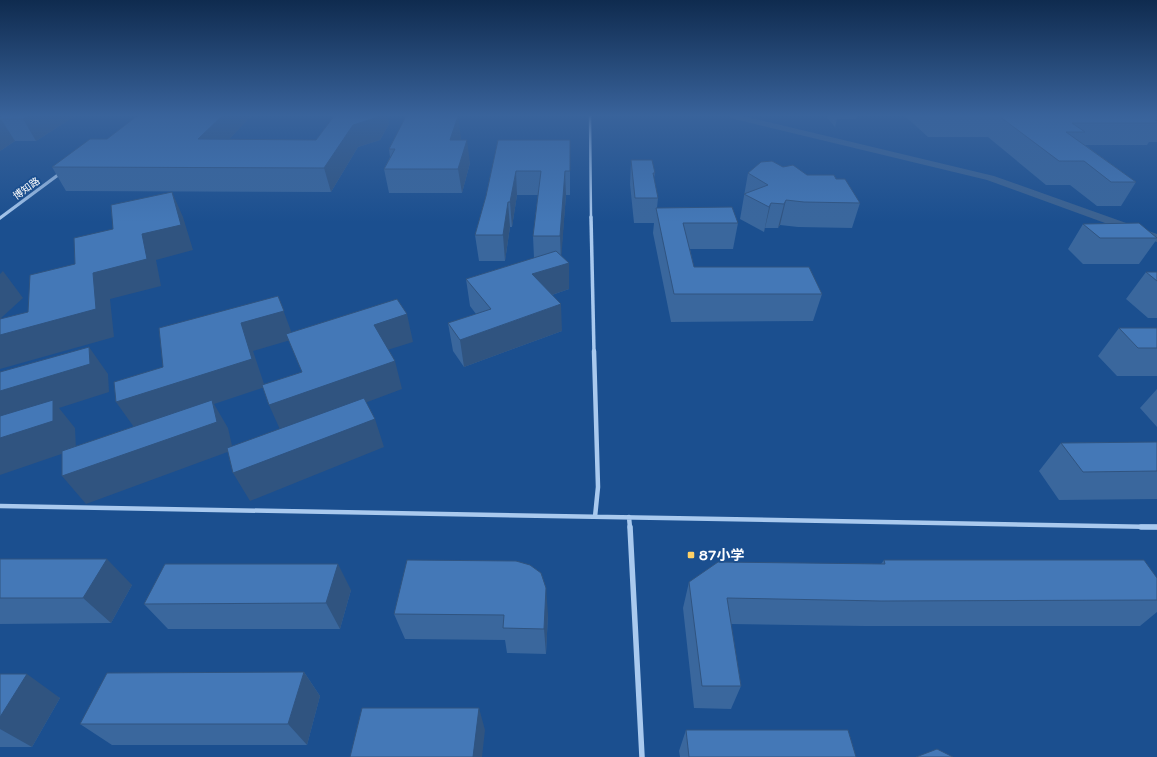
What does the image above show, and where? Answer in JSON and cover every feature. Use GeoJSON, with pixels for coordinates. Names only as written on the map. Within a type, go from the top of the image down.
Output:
{"type":"FeatureCollection","features":[{"type":"Feature","properties":{"kind":"street"},"geometry":{"type":"LineString","coordinates":[[590,151],[598,487],[595,517]]}},
{"type":"Feature","properties":{"kind":"street","name":"博知路"},"geometry":{"type":"LineString","coordinates":[[0,218],[70,167]]}},
{"type":"Feature","properties":{"kind":"street"},"geometry":{"type":"LineString","coordinates":[[0,506],[1157,527]]}},
{"type":"Feature","properties":{"kind":"street"},"geometry":{"type":"LineString","coordinates":[[629,518],[642,757]]}},
{"type":"Feature","properties":{"kind":"building"},"geometry":{"type":"Polygon","coordinates":[[[73,151],[335,151],[324,168],[52,167],[73,151]]]}},
{"type":"Feature","properties":{"kind":"building"},"geometry":{"type":"Polygon","coordinates":[[[394,151],[463,151],[458,169],[384,169],[394,151]]]}},
{"type":"Feature","properties":{"kind":"building"},"geometry":{"type":"Polygon","coordinates":[[[496,151],[570,151],[570,171],[565,171],[560,236],[533,236],[541,171],[516,171],[510,202],[508,202],[503,235],[475,235],[486,196],[496,151]]]}},
{"type":"Feature","properties":{"kind":"building"},"geometry":{"type":"Polygon","coordinates":[[[1046,151],[1093,151],[1136,182],[1111,182],[1084,161],[1059,161],[1046,151]]]}},
{"type":"Feature","properties":{"kind":"building"},"geometry":{"type":"Polygon","coordinates":[[[631,160],[652,160],[658,198],[635,198],[631,160]]]}},
{"type":"Feature","properties":{"kind":"building"},"geometry":{"type":"Polygon","coordinates":[[[772,161],[783,167],[793,165],[807,175],[834,175],[836,179],[845,179],[860,203],[804,202],[786,200],[784,204],[771,203],[769,207],[744,194],[768,185],[748,173],[761,162],[772,161]]]}},
{"type":"Feature","properties":{"kind":"building"},"geometry":{"type":"Polygon","coordinates":[[[172,192],[181,225],[142,234],[147,259],[93,273],[96,309],[0,335],[0,319],[28,312],[30,275],[75,264],[74,238],[113,229],[111,205],[172,192]]]}},
{"type":"Feature","properties":{"kind":"building"},"geometry":{"type":"Polygon","coordinates":[[[732,207],[738,223],[683,223],[694,267],[809,267],[822,294],[674,294],[656,208],[732,207]]]}},
{"type":"Feature","properties":{"kind":"building"},"geometry":{"type":"Polygon","coordinates":[[[1139,223],[1157,238],[1100,238],[1083,224],[1139,223]]]}},
{"type":"Feature","properties":{"kind":"building"},"geometry":{"type":"Polygon","coordinates":[[[556,251],[569,263],[532,274],[561,304],[460,340],[448,323],[491,309],[466,279],[556,251]]]}},
{"type":"Feature","properties":{"kind":"building"},"geometry":{"type":"Polygon","coordinates":[[[1146,272],[1157,272],[1157,281],[1146,272]]]}},
{"type":"Feature","properties":{"kind":"building"},"geometry":{"type":"Polygon","coordinates":[[[278,296],[284,311],[241,323],[252,359],[116,402],[114,382],[163,367],[159,328],[278,296]]]}},
{"type":"Feature","properties":{"kind":"building"},"geometry":{"type":"Polygon","coordinates":[[[397,299],[407,314],[374,325],[395,361],[269,405],[262,385],[302,372],[286,334],[397,299]]]}},
{"type":"Feature","properties":{"kind":"building"},"geometry":{"type":"Polygon","coordinates":[[[1119,328],[1157,328],[1157,348],[1138,348],[1119,328]]]}},
{"type":"Feature","properties":{"kind":"building"},"geometry":{"type":"Polygon","coordinates":[[[89,347],[90,364],[0,391],[0,372],[89,347]]]}},
{"type":"Feature","properties":{"kind":"building"},"geometry":{"type":"Polygon","coordinates":[[[364,398],[375,419],[233,473],[227,448],[364,398]]]}},
{"type":"Feature","properties":{"kind":"building"},"geometry":{"type":"Polygon","coordinates":[[[53,400],[53,421],[0,438],[0,416],[53,400]]]}},
{"type":"Feature","properties":{"kind":"building"},"geometry":{"type":"Polygon","coordinates":[[[212,400],[217,422],[62,476],[62,451],[212,400]]]}},
{"type":"Feature","properties":{"kind":"building"},"geometry":{"type":"Polygon","coordinates":[[[1157,442],[1157,471],[1083,472],[1061,443],[1157,442]]]}},
{"type":"Feature","properties":{"kind":"building"},"geometry":{"type":"Polygon","coordinates":[[[0,559],[107,559],[83,598],[0,598],[0,559]]]}},
{"type":"Feature","properties":{"kind":"building"},"geometry":{"type":"Polygon","coordinates":[[[407,560],[516,561],[530,565],[541,573],[546,588],[544,629],[503,628],[504,615],[394,614],[407,560]]]}},
{"type":"Feature","properties":{"kind":"building"},"geometry":{"type":"Polygon","coordinates":[[[884,560],[1144,560],[1157,578],[1157,600],[881,601],[727,598],[741,686],[702,686],[689,582],[718,562],[885,564],[884,560]]]}},
{"type":"Feature","properties":{"kind":"building"},"geometry":{"type":"Polygon","coordinates":[[[165,564],[338,564],[326,603],[144,604],[165,564]]]}},
{"type":"Feature","properties":{"kind":"building"},"geometry":{"type":"Polygon","coordinates":[[[304,672],[288,724],[80,724],[107,673],[304,672]]]}},
{"type":"Feature","properties":{"kind":"building"},"geometry":{"type":"Polygon","coordinates":[[[0,674],[27,674],[0,717],[0,674]]]}},
{"type":"Feature","properties":{"kind":"building"},"geometry":{"type":"Polygon","coordinates":[[[362,708],[479,708],[473,757],[350,757],[362,708]]]}},
{"type":"Feature","properties":{"kind":"building"},"geometry":{"type":"Polygon","coordinates":[[[686,730],[848,730],[856,757],[689,757],[686,730]]]}},
{"type":"Feature","properties":{"kind":"building"},"geometry":{"type":"Polygon","coordinates":[[[937,749],[953,757],[916,757],[937,749]]]}},
{"type":"Feature","properties":{"kind":"waterway"},"geometry":{"type":"LineString","coordinates":[[879,151],[990,178],[1157,238]]}},
{"type":"Feature","properties":{"kind":"place","name":"87小学"},"geometry":{"type":"Point","coordinates":[691,555]}}]}
